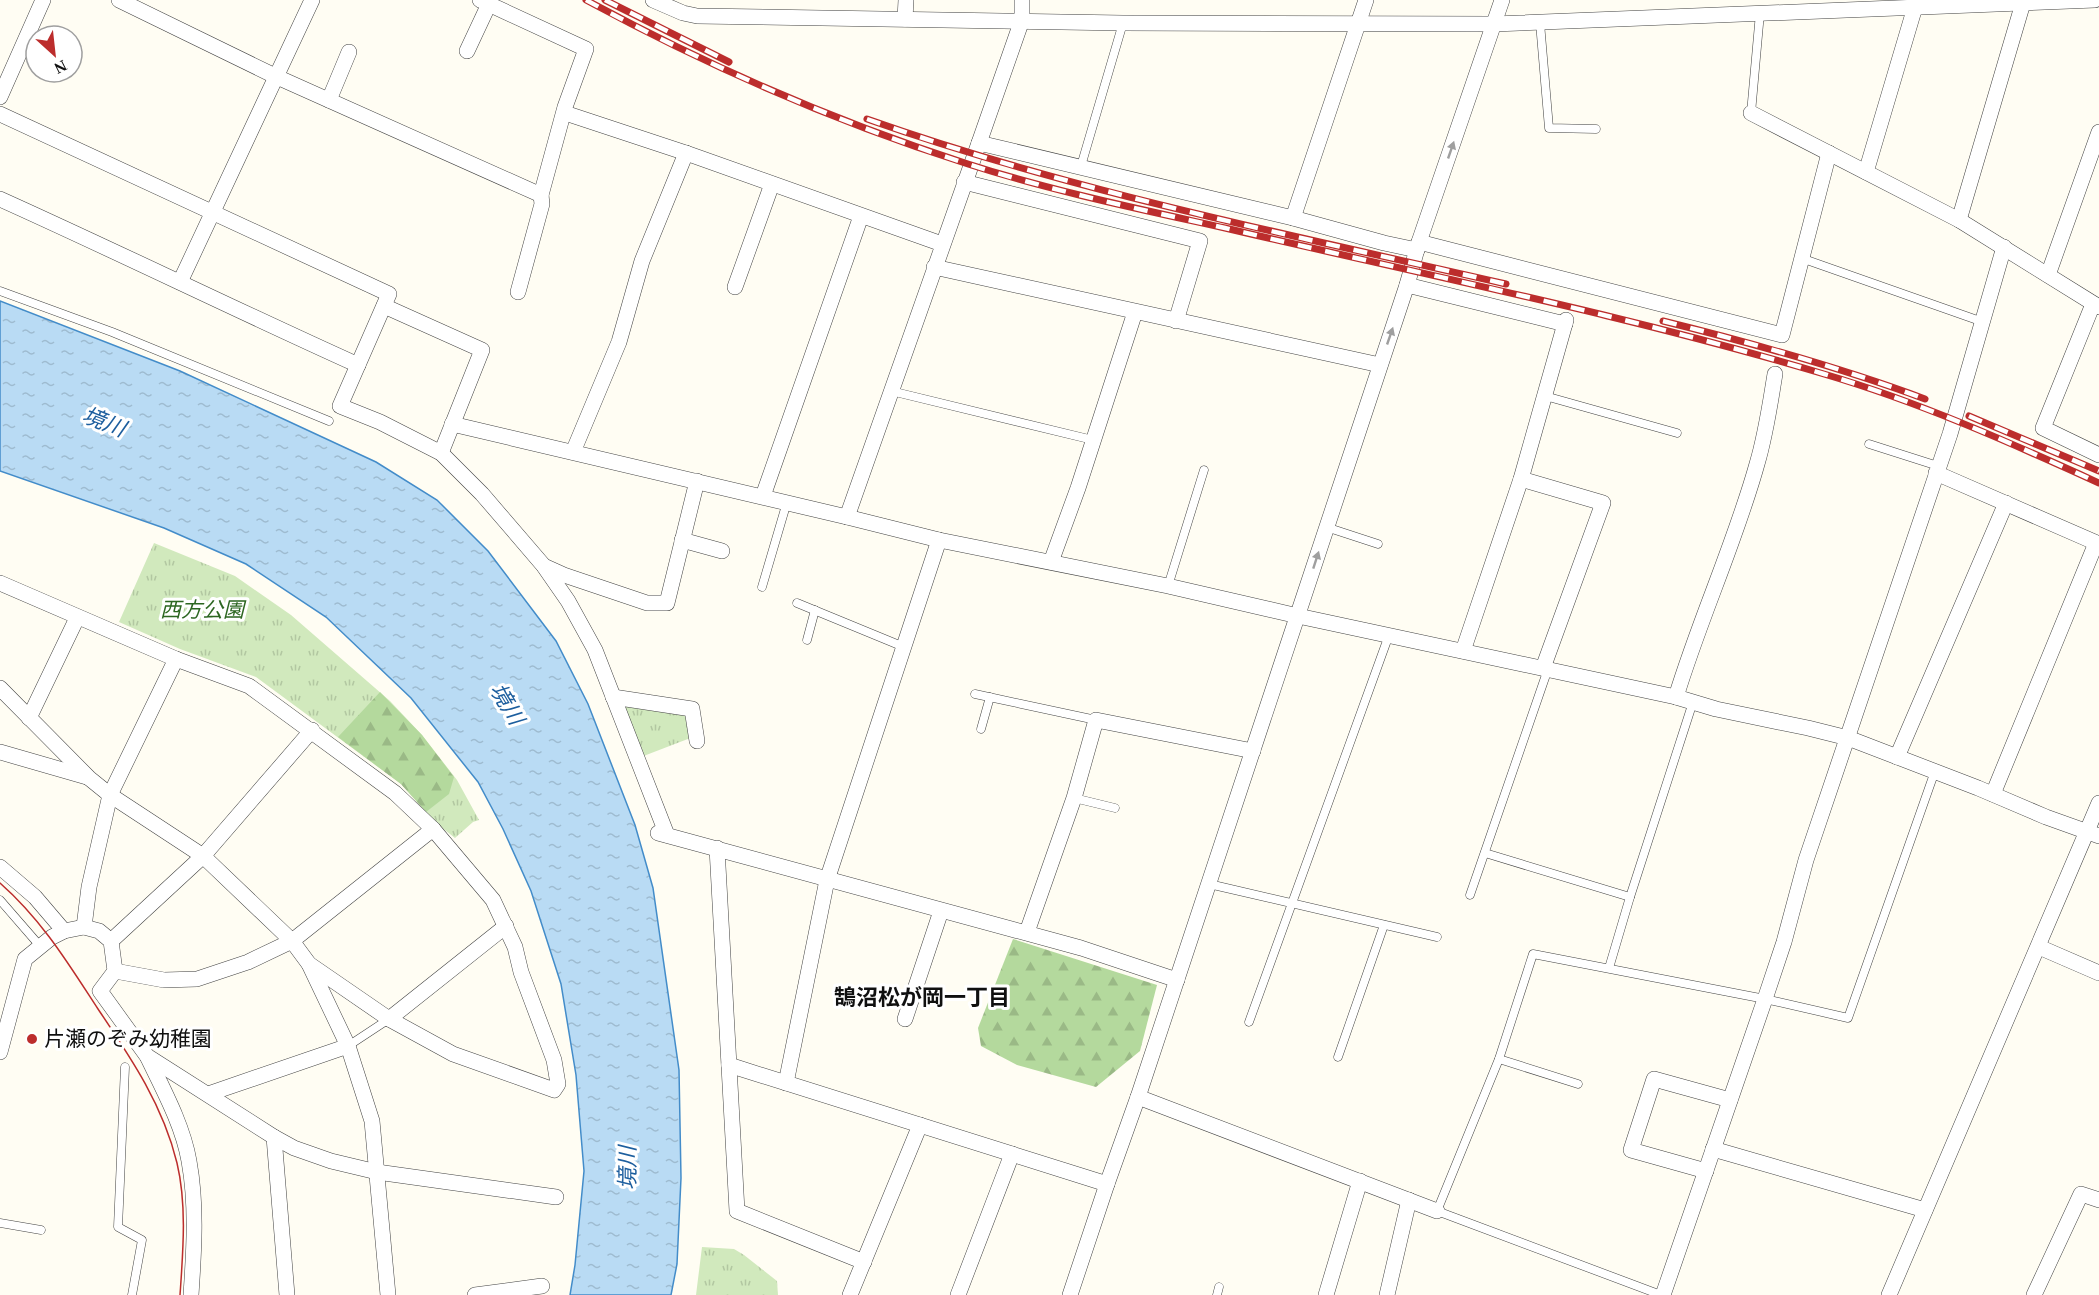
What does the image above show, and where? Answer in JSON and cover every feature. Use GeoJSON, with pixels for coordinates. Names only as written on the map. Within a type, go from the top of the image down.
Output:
{"type":"FeatureCollection","features":[{"type":"Feature","properties":{"kind":"street"},"geometry":{"type":"LineString","coordinates":[[0,97],[44,0]]}},
{"type":"Feature","properties":{"kind":"street"},"geometry":{"type":"LineString","coordinates":[[119,0],[277,76],[541,195]]}},
{"type":"Feature","properties":{"kind":"street"},"geometry":{"type":"LineString","coordinates":[[180,282],[312,0]]}},
{"type":"Feature","properties":{"kind":"street"},"geometry":{"type":"LineString","coordinates":[[653,0],[683,13],[697,16],[1123,23],[1360,24],[1540,23],[2095,0]]}},
{"type":"Feature","properties":{"kind":"street"},"geometry":{"type":"LineString","coordinates":[[905,19],[906,0]]}},
{"type":"Feature","properties":{"kind":"street"},"geometry":{"type":"LineString","coordinates":[[847,517],[1022,20],[1022,0]]}},
{"type":"Feature","properties":{"kind":"street"},"geometry":{"type":"LineString","coordinates":[[1293,218],[1360,24],[1366,0]]}},
{"type":"Feature","properties":{"kind":"street"},"geometry":{"type":"LineString","coordinates":[[1070,1295],[1138,1097],[1418,246],[1502,0]]}},
{"type":"Feature","properties":{"kind":"street"},"geometry":{"type":"LineString","coordinates":[[467,51],[485,2],[586,49],[541,195],[542,204],[518,292]]}},
{"type":"Feature","properties":{"kind":"street"},"geometry":{"type":"LineString","coordinates":[[1959,220],[2024,3]]}},
{"type":"Feature","properties":{"kind":"street"},"geometry":{"type":"LineString","coordinates":[[1866,172],[1915,8]]}},
{"type":"Feature","properties":{"kind":"street"},"geometry":{"type":"LineString","coordinates":[[329,100],[350,52]]}},
{"type":"Feature","properties":{"kind":"street"},"geometry":{"type":"LineString","coordinates":[[1751,112],[1959,220],[2096,306],[2043,428],[2099,455]]}},
{"type":"Feature","properties":{"kind":"street"},"geometry":{"type":"LineString","coordinates":[[565,113],[686,153],[942,244]]}},
{"type":"Feature","properties":{"kind":"street"},"geometry":{"type":"LineString","coordinates":[[0,114],[389,294],[340,406],[380,422],[441,453],[482,494],[543,565],[568,601],[595,650],[662,834],[1081,948],[1177,980]]}},
{"type":"Feature","properties":{"kind":"street"},"geometry":{"type":"LineString","coordinates":[[2048,275],[2099,132]]}},
{"type":"Feature","properties":{"kind":"street"},"geometry":{"type":"LineString","coordinates":[[979,143],[1293,218],[1384,243],[1418,246],[1550,275],[1624,296],[1782,335],[1828,153]]}},
{"type":"Feature","properties":{"kind":"street"},"geometry":{"type":"LineString","coordinates":[[573,452],[619,342],[642,261],[686,153]]}},
{"type":"Feature","properties":{"kind":"street"},"geometry":{"type":"LineString","coordinates":[[964,182],[1200,242],[1176,321]]}},
{"type":"Feature","properties":{"kind":"street"},"geometry":{"type":"LineString","coordinates":[[735,287],[772,184]]}},
{"type":"Feature","properties":{"kind":"street"},"geometry":{"type":"LineString","coordinates":[[0,199],[234,309],[358,364]]}},
{"type":"Feature","properties":{"kind":"street"},"geometry":{"type":"LineString","coordinates":[[763,496],[861,216]]}},
{"type":"Feature","properties":{"kind":"street"},"geometry":{"type":"LineString","coordinates":[[1662,1295],[1765,999],[1784,942],[1806,860],[1950,434],[2004,247]]}},
{"type":"Feature","properties":{"kind":"street"},"geometry":{"type":"LineString","coordinates":[[934,267],[1380,365]]}},
{"type":"Feature","properties":{"kind":"street"},"geometry":{"type":"LineString","coordinates":[[1407,285],[1565,322],[1521,479],[1463,651]]}},
{"type":"Feature","properties":{"kind":"street"},"geometry":{"type":"LineString","coordinates":[[384,306],[482,350],[441,453]]}},
{"type":"Feature","properties":{"kind":"street"},"geometry":{"type":"LineString","coordinates":[[1051,562],[1135,312]]}},
{"type":"Feature","properties":{"kind":"street"},"geometry":{"type":"LineString","coordinates":[[1676,697],[1757,464],[1766,428],[1774,374]]}},
{"type":"Feature","properties":{"kind":"street"},"geometry":{"type":"LineString","coordinates":[[452,424],[763,496],[939,540],[1168,586],[1546,668],[1676,697],[1716,709],[1808,728],[1848,738],[2046,817],[2093,833]]}},
{"type":"Feature","properties":{"kind":"street"},"geometry":{"type":"LineString","coordinates":[[1937,470],[2098,543],[1993,794]]}},
{"type":"Feature","properties":{"kind":"street"},"geometry":{"type":"LineString","coordinates":[[1521,479],[1603,503],[1546,668]]}},
{"type":"Feature","properties":{"kind":"street"},"geometry":{"type":"LineString","coordinates":[[543,565],[564,575],[647,603],[667,603],[697,481]]}},
{"type":"Feature","properties":{"kind":"street"},"geometry":{"type":"LineString","coordinates":[[1897,757],[2006,503]]}},
{"type":"Feature","properties":{"kind":"street"},"geometry":{"type":"LineString","coordinates":[[682,540],[722,550]]}},
{"type":"Feature","properties":{"kind":"street"},"geometry":{"type":"LineString","coordinates":[[786,1083],[827,880],[939,540]]}},
{"type":"Feature","properties":{"kind":"street"},"geometry":{"type":"LineString","coordinates":[[0,583],[176,659],[249,686],[396,793],[433,829],[493,900],[515,947],[521,972],[554,1060],[558,1084],[554,1090],[453,1054],[389,1019],[309,964]]}},
{"type":"Feature","properties":{"kind":"street"},"geometry":{"type":"LineString","coordinates":[[29,718],[77,618]]}},
{"type":"Feature","properties":{"kind":"street"},"geometry":{"type":"LineString","coordinates":[[84,927],[89,887],[110,795],[176,659]]}},
{"type":"Feature","properties":{"kind":"street"},"geometry":{"type":"LineString","coordinates":[[0,688],[89,778],[110,795],[203,856],[292,941],[309,964],[348,1046],[372,1121],[388,1295]]}},
{"type":"Feature","properties":{"kind":"street"},"geometry":{"type":"LineString","coordinates":[[613,697],[692,709],[697,741]]}},
{"type":"Feature","properties":{"kind":"street"},"geometry":{"type":"LineString","coordinates":[[1026,933],[1074,798],[1096,720],[1253,751]]}},
{"type":"Feature","properties":{"kind":"street"},"geometry":{"type":"LineString","coordinates":[[111,941],[203,856],[312,730]]}},
{"type":"Feature","properties":{"kind":"street"},"geometry":{"type":"LineString","coordinates":[[0,752],[89,778]]}},
{"type":"Feature","properties":{"kind":"street"},"geometry":{"type":"LineString","coordinates":[[1889,1295],[2039,947],[2093,833],[2099,803]]}},
{"type":"Feature","properties":{"kind":"street"},"geometry":{"type":"LineString","coordinates":[[115,972],[165,980],[197,979],[248,962],[292,941],[433,829]]}},
{"type":"Feature","properties":{"kind":"street"},"geometry":{"type":"LineString","coordinates":[[717,848],[737,1211],[864,1262]]}},
{"type":"Feature","properties":{"kind":"street"},"geometry":{"type":"LineString","coordinates":[[0,867],[35,897],[64,931]]}},
{"type":"Feature","properties":{"kind":"street"},"geometry":{"type":"LineString","coordinates":[[905,1019],[941,910]]}},
{"type":"Feature","properties":{"kind":"street"},"geometry":{"type":"LineString","coordinates":[[389,1019],[506,926]]}},
{"type":"Feature","properties":{"kind":"street"},"geometry":{"type":"LineString","coordinates":[[0,1052],[25,959],[40,946],[64,931],[84,927],[99,931],[111,941],[115,972],[100,990],[147,1056],[178,1123],[189,1160],[194,1198],[191,1295]]}},
{"type":"Feature","properties":{"kind":"street"},"geometry":{"type":"LineString","coordinates":[[2039,947],[2099,973]]}},
{"type":"Feature","properties":{"kind":"street"},"geometry":{"type":"LineString","coordinates":[[208,1094],[348,1046]]}},
{"type":"Feature","properties":{"kind":"street"},"geometry":{"type":"LineString","coordinates":[[147,1056],[274,1137],[294,1148],[331,1161],[377,1172],[556,1197]]}},
{"type":"Feature","properties":{"kind":"street"},"geometry":{"type":"LineString","coordinates":[[729,1065],[1107,1184]]}},
{"type":"Feature","properties":{"kind":"street"},"geometry":{"type":"LineString","coordinates":[[1706,1171],[1631,1150],[1654,1079],[1730,1100]]}},
{"type":"Feature","properties":{"kind":"street"},"geometry":{"type":"LineString","coordinates":[[1138,1097],[1437,1211]]}},
{"type":"Feature","properties":{"kind":"street"},"geometry":{"type":"LineString","coordinates":[[850,1295],[920,1125]]}},
{"type":"Feature","properties":{"kind":"street"},"geometry":{"type":"LineString","coordinates":[[274,1137],[287,1295]]}},
{"type":"Feature","properties":{"kind":"street"},"geometry":{"type":"LineString","coordinates":[[1713,1149],[1925,1210]]}},
{"type":"Feature","properties":{"kind":"street"},"geometry":{"type":"LineString","coordinates":[[958,1295],[1012,1154]]}},
{"type":"Feature","properties":{"kind":"street"},"geometry":{"type":"LineString","coordinates":[[1326,1295],[1360,1181]]}},
{"type":"Feature","properties":{"kind":"street"},"geometry":{"type":"LineString","coordinates":[[2034,1295],[2081,1194],[2099,1200]]}},
{"type":"Feature","properties":{"kind":"street"},"geometry":{"type":"LineString","coordinates":[[1387,1295],[1409,1200]]}},
{"type":"Feature","properties":{"kind":"street"},"geometry":{"type":"LineString","coordinates":[[475,1295],[542,1286]]}},
{"type":"Feature","properties":{"kind":"lane"},"geometry":{"type":"LineString","coordinates":[[1751,112],[1760,13]]}},
{"type":"Feature","properties":{"kind":"lane"},"geometry":{"type":"LineString","coordinates":[[1081,166],[1123,23]]}},
{"type":"Feature","properties":{"kind":"lane"},"geometry":{"type":"LineString","coordinates":[[1540,23],[1550,128],[1596,129]]}},
{"type":"Feature","properties":{"kind":"lane"},"geometry":{"type":"LineString","coordinates":[[1801,258],[1983,322]]}},
{"type":"Feature","properties":{"kind":"lane"},"geometry":{"type":"LineString","coordinates":[[0,291],[112,332],[329,421]]}},
{"type":"Feature","properties":{"kind":"lane"},"geometry":{"type":"LineString","coordinates":[[891,391],[1093,440]]}},
{"type":"Feature","properties":{"kind":"lane"},"geometry":{"type":"LineString","coordinates":[[1545,396],[1677,433]]}},
{"type":"Feature","properties":{"kind":"lane"},"geometry":{"type":"LineString","coordinates":[[1869,444],[1937,470]]}},
{"type":"Feature","properties":{"kind":"lane"},"geometry":{"type":"LineString","coordinates":[[1168,586],[1204,470]]}},
{"type":"Feature","properties":{"kind":"lane"},"geometry":{"type":"LineString","coordinates":[[762,587],[787,502]]}},
{"type":"Feature","properties":{"kind":"lane"},"geometry":{"type":"LineString","coordinates":[[1326,527],[1378,544]]}},
{"type":"Feature","properties":{"kind":"lane"},"geometry":{"type":"LineString","coordinates":[[797,603],[905,647]]}},
{"type":"Feature","properties":{"kind":"lane"},"geometry":{"type":"LineString","coordinates":[[807,640],[815,610]]}},
{"type":"Feature","properties":{"kind":"lane"},"geometry":{"type":"LineString","coordinates":[[1249,1022],[1389,635]]}},
{"type":"Feature","properties":{"kind":"lane"},"geometry":{"type":"LineString","coordinates":[[1470,895],[1546,668]]}},
{"type":"Feature","properties":{"kind":"lane"},"geometry":{"type":"LineString","coordinates":[[975,694],[1096,720]]}},
{"type":"Feature","properties":{"kind":"lane"},"geometry":{"type":"LineString","coordinates":[[981,729],[990,697]]}},
{"type":"Feature","properties":{"kind":"lane"},"geometry":{"type":"LineString","coordinates":[[1609,968],[1694,702]]}},
{"type":"Feature","properties":{"kind":"lane"},"geometry":{"type":"LineString","coordinates":[[1662,1295],[1437,1211],[1500,1059],[1533,954],[1765,999],[1848,1018],[1935,771]]}},
{"type":"Feature","properties":{"kind":"lane"},"geometry":{"type":"LineString","coordinates":[[1074,798],[1115,808]]}},
{"type":"Feature","properties":{"kind":"lane"},"geometry":{"type":"LineString","coordinates":[[1485,854],[1630,897]]}},
{"type":"Feature","properties":{"kind":"lane"},"geometry":{"type":"LineString","coordinates":[[1209,884],[1437,938]]}},
{"type":"Feature","properties":{"kind":"lane"},"geometry":{"type":"LineString","coordinates":[[0,900],[40,946]]}},
{"type":"Feature","properties":{"kind":"lane"},"geometry":{"type":"LineString","coordinates":[[1338,1057],[1384,925]]}},
{"type":"Feature","properties":{"kind":"lane"},"geometry":{"type":"LineString","coordinates":[[348,1046],[389,1019]]}},
{"type":"Feature","properties":{"kind":"lane"},"geometry":{"type":"LineString","coordinates":[[1500,1059],[1578,1084]]}},
{"type":"Feature","properties":{"kind":"lane"},"geometry":{"type":"LineString","coordinates":[[125,1067],[118,1227],[142,1240],[132,1295]]}},
{"type":"Feature","properties":{"kind":"lane"},"geometry":{"type":"LineString","coordinates":[[0,1223],[41,1230]]}},
{"type":"Feature","properties":{"kind":"green space","name":"西方公園"},"geometry":{"type":"Polygon","coordinates":[[[154,543],[235,576],[291,615],[390,701],[422,735],[457,780],[479,820],[473,822],[455,838],[436,823],[401,784],[256,677],[180,649],[119,622],[154,543]]]}},
{"type":"Feature","properties":{"kind":"green space"},"geometry":{"type":"Polygon","coordinates":[[[380,692],[422,735],[454,777],[449,794],[426,812],[401,784],[338,737],[380,692]]]}},
{"type":"Feature","properties":{"kind":"green space"},"geometry":{"type":"Polygon","coordinates":[[[620,703],[685,713],[693,737],[641,757],[620,703]]]}},
{"type":"Feature","properties":{"kind":"green space"},"geometry":{"type":"Polygon","coordinates":[[[1013,939],[1157,985],[1140,1051],[1096,1087],[1017,1065],[981,1046],[978,1028],[1013,939]]]}},
{"type":"Feature","properties":{"kind":"green space"},"geometry":{"type":"Polygon","coordinates":[[[702,1247],[734,1249],[744,1255],[777,1281],[778,1295],[696,1295],[702,1247]]]}},
{"type":"Feature","properties":{"kind":"water","name":"境川"},"geometry":{"type":"Polygon","coordinates":[[[0,301],[180,371],[376,462],[437,500],[488,551],[556,641],[588,704],[635,825],[653,888],[679,1070],[681,1178],[677,1264],[671,1295],[570,1295],[584,1171],[576,1075],[561,984],[531,891],[503,829],[478,782],[411,698],[326,617],[246,564],[164,528],[0,471],[0,301]]]}},
{"type":"Feature","properties":{"kind":"tram line"},"geometry":{"type":"LineString","coordinates":[[0,883],[42,927],[65,959],[134,1064],[155,1102],[171,1142],[180,1179],[183,1229],[180,1295]]}},
{"type":"Feature","properties":{"kind":"railway"},"geometry":{"type":"LineString","coordinates":[[586,0],[679,48],[773,91],[870,130],[968,164],[1096,199],[1526,296],[1750,353],[1859,385],[1929,410],[2099,483]]}},
{"type":"Feature","properties":{"kind":"railway"},"geometry":{"type":"LineString","coordinates":[[605,0],[729,62]]}},
{"type":"Feature","properties":{"kind":"railway"},"geometry":{"type":"LineString","coordinates":[[867,119],[1024,169],[1104,190],[1264,230],[1506,284]]}},
{"type":"Feature","properties":{"kind":"railway"},"geometry":{"type":"LineString","coordinates":[[1663,321],[1795,356],[1925,399]]}},
{"type":"Feature","properties":{"kind":"railway"},"geometry":{"type":"LineString","coordinates":[[1969,416],[2099,471]]}},
{"type":"Feature","properties":{"kind":"place","name":"片瀬のぞみ幼稚園"},"geometry":{"type":"Point","coordinates":[32,1039]}},
{"type":"Feature","properties":{"kind":"district","name":"鵠沼松が岡一丁目"},"geometry":{"type":"Point","coordinates":[922,997]}}]}
